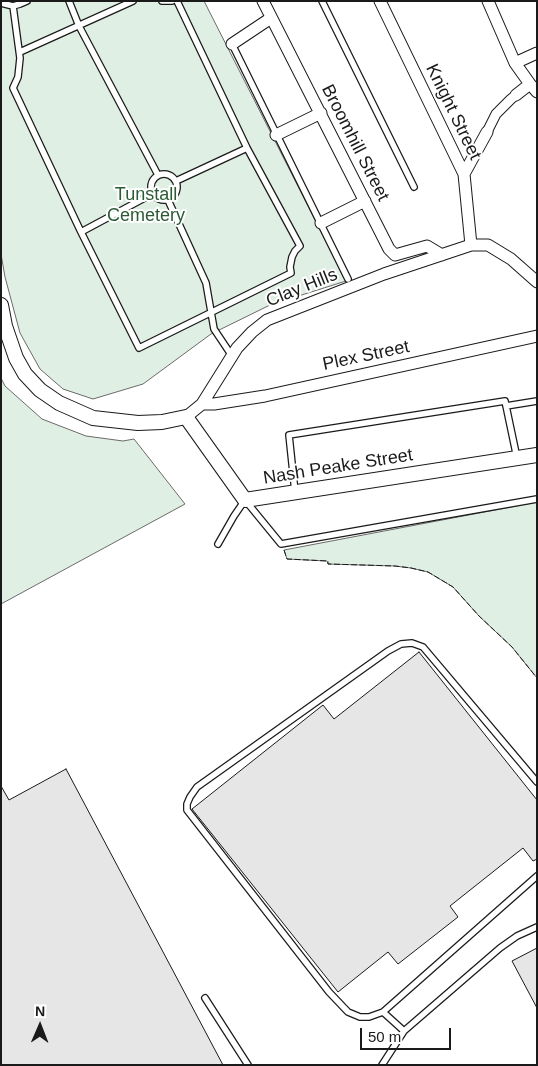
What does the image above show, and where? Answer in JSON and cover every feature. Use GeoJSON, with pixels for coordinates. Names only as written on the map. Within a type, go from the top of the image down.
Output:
{"type":"FeatureCollection","features":[{"type":"Feature","properties":{"kind":"street","name":"Broomhill Street"},"geometry":{"type":"LineString","coordinates":[[263,1],[389,249],[395,255],[427,246],[442,255]]}},
{"type":"Feature","properties":{"kind":"street","name":"Knight Street"},"geometry":{"type":"LineString","coordinates":[[380,1],[464,174],[471,245]]}},
{"type":"Feature","properties":{"kind":"street"},"geometry":{"type":"LineString","coordinates":[[464,174],[496,114],[510,99],[533,88],[515,63],[488,1]]}},
{"type":"Feature","properties":{"kind":"street"},"geometry":{"type":"LineString","coordinates":[[232,44],[271,18]]}},
{"type":"Feature","properties":{"kind":"street"},"geometry":{"type":"LineString","coordinates":[[515,63],[537,53]]}},
{"type":"Feature","properties":{"kind":"street"},"geometry":{"type":"LineString","coordinates":[[276,135],[320,113]]}},
{"type":"Feature","properties":{"kind":"street"},"geometry":{"type":"LineString","coordinates":[[321,223],[365,201]]}},
{"type":"Feature","properties":{"kind":"street"},"geometry":{"type":"LineString","coordinates":[[471,245],[488,245],[511,259],[537,282]]}},
{"type":"Feature","properties":{"kind":"street","name":"Clay Hills"},"geometry":{"type":"LineString","coordinates":[[186,418],[202,404],[237,348],[267,320],[384,274],[471,245]]}},
{"type":"Feature","properties":{"kind":"street"},"geometry":{"type":"LineString","coordinates":[[1,305],[16,358],[25,374],[40,390],[59,403],[93,418],[138,423],[186,418]]}},
{"type":"Feature","properties":{"kind":"street","name":"Plex Street"},"geometry":{"type":"LineString","coordinates":[[202,404],[214,404],[265,396],[537,336]]}},
{"type":"Feature","properties":{"kind":"street","name":"Nash Peake Street"},"geometry":{"type":"LineString","coordinates":[[186,418],[245,500],[537,455]]}},
{"type":"Feature","properties":{"kind":"lane"},"geometry":{"type":"LineString","coordinates":[[1,3],[13,6],[27,1]]}},
{"type":"Feature","properties":{"kind":"lane"},"geometry":{"type":"LineString","coordinates":[[69,1],[79,26],[158,175]]}},
{"type":"Feature","properties":{"kind":"lane"},"geometry":{"type":"LineString","coordinates":[[20,52],[132,1]]}},
{"type":"Feature","properties":{"kind":"lane"},"geometry":{"type":"LineString","coordinates":[[162,1],[172,1]]}},
{"type":"Feature","properties":{"kind":"lane"},"geometry":{"type":"LineString","coordinates":[[13,6],[20,52],[18,77],[13,88],[81,232],[139,348],[291,273],[292,258],[300,246],[247,148],[177,1]]}},
{"type":"Feature","properties":{"kind":"lane"},"geometry":{"type":"LineString","coordinates":[[322,1],[414,187]]}},
{"type":"Feature","properties":{"kind":"lane"},"geometry":{"type":"LineString","coordinates":[[232,44],[348,279]]}},
{"type":"Feature","properties":{"kind":"lane"},"geometry":{"type":"LineString","coordinates":[[176,181],[247,148]]}},
{"type":"Feature","properties":{"kind":"lane"},"geometry":{"type":"LineString","coordinates":[[163,173],[172,176],[176,181],[177,190],[168,200],[159,200],[150,190],[151,182],[163,173]]}},
{"type":"Feature","properties":{"kind":"lane"},"geometry":{"type":"LineString","coordinates":[[81,232],[152,194]]}},
{"type":"Feature","properties":{"kind":"lane"},"geometry":{"type":"LineString","coordinates":[[168,200],[206,283],[214,329],[232,356]]}},
{"type":"Feature","properties":{"kind":"lane"},"geometry":{"type":"LineString","coordinates":[[295,492],[289,435],[505,400],[517,458]]}},
{"type":"Feature","properties":{"kind":"lane"},"geometry":{"type":"LineString","coordinates":[[506,406],[537,401]]}},
{"type":"Feature","properties":{"kind":"lane"},"geometry":{"type":"LineString","coordinates":[[218,544],[245,500],[281,544],[537,499]]}},
{"type":"Feature","properties":{"kind":"lane"},"geometry":{"type":"LineString","coordinates":[[537,782],[423,647],[412,643],[401,644],[388,651],[197,787],[187,804],[187,810],[190,815],[329,992],[348,1012],[360,1017],[369,1017],[383,1012],[537,876]]}},
{"type":"Feature","properties":{"kind":"lane"},"geometry":{"type":"LineString","coordinates":[[382,1065],[404,1031],[500,948],[517,936],[537,927]]}},
{"type":"Feature","properties":{"kind":"lane"},"geometry":{"type":"LineString","coordinates":[[205,998],[248,1065]]}},
{"type":"Feature","properties":{"kind":"lane"},"geometry":{"type":"LineString","coordinates":[[383,1012],[404,1031]]}},
{"type":"Feature","properties":{"kind":"green space","name":"Tunstall Cemetery"},"geometry":{"type":"Polygon","coordinates":[[[1,1],[204,1],[346,281],[270,305],[211,334],[143,384],[93,399],[63,389],[40,369],[20,333],[1,254],[1,1]]]}},
{"type":"Feature","properties":{"kind":"green space"},"geometry":{"type":"Polygon","coordinates":[[[1,378],[5,386],[42,419],[86,436],[123,441],[134,439],[185,504],[1,604],[1,378]]]}},
{"type":"Feature","properties":{"kind":"green space"},"geometry":{"type":"Polygon","coordinates":[[[537,502],[537,678],[512,647],[479,616],[453,587],[428,572],[395,566],[328,564],[327,561],[287,559],[284,550],[537,502]]]}},
{"type":"Feature","properties":{"kind":"building"},"geometry":{"type":"Polygon","coordinates":[[[419,652],[537,800],[537,859],[533,861],[523,848],[450,906],[458,917],[398,964],[388,952],[338,992],[192,809],[323,705],[334,719],[419,652]]]}},
{"type":"Feature","properties":{"kind":"building"},"geometry":{"type":"Polygon","coordinates":[[[66,769],[223,1065],[1,1065],[1,786],[9,800],[66,769]]]}},
{"type":"Feature","properties":{"kind":"building"},"geometry":{"type":"Polygon","coordinates":[[[537,948],[537,1008],[512,961],[537,948]]]}},
{"type":"Feature","properties":{"kind":"fence"},"geometry":{"type":"LineString","coordinates":[[284,550],[287,559],[328,561],[328,564],[395,566],[428,572],[453,587],[479,616],[512,647],[537,678]]}}]}
